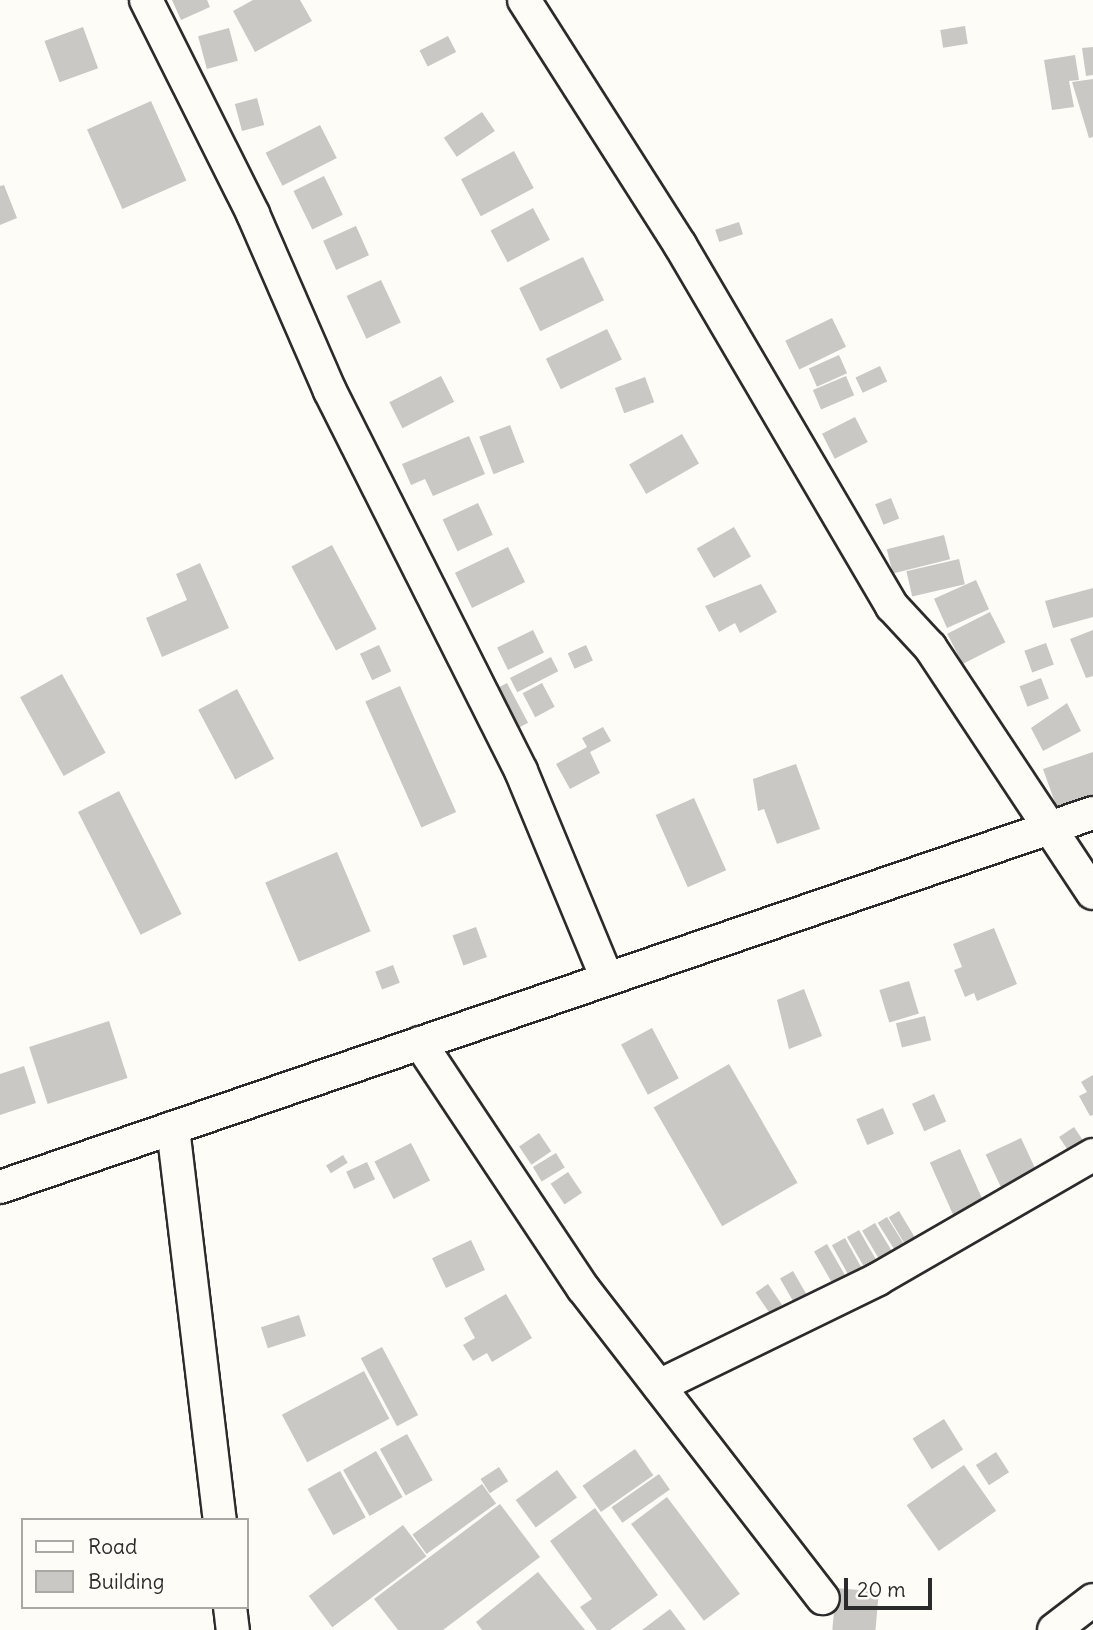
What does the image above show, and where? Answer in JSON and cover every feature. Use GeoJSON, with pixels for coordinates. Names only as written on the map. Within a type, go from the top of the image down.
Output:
{"type":"FeatureCollection","features":[{"type":"Feature","properties":{"kind":"street"},"geometry":{"type":"LineString","coordinates":[[146,0],[253,214],[330,391],[521,771],[607,979]]}},
{"type":"Feature","properties":{"kind":"street"},"geometry":{"type":"LineString","coordinates":[[524,0],[680,245],[892,606],[930,647],[1093,893]]}},
{"type":"Feature","properties":{"kind":"street"},"geometry":{"type":"LineString","coordinates":[[0,1187],[1093,813]]}},
{"type":"Feature","properties":{"kind":"street"},"geometry":{"type":"LineString","coordinates":[[420,1043],[583,1287],[823,1598]]}},
{"type":"Feature","properties":{"kind":"street"},"geometry":{"type":"LineString","coordinates":[[173,1128],[220,1518]]}},
{"type":"Feature","properties":{"kind":"street"},"geometry":{"type":"LineString","coordinates":[[659,1386],[878,1279],[1093,1155]]}},
{"type":"Feature","properties":{"kind":"street"},"geometry":{"type":"LineString","coordinates":[[1054,1630],[1093,1600]]}},
{"type":"Feature","properties":{"kind":"street"},"geometry":{"type":"LineString","coordinates":[[230,1609],[233,1630]]}},
{"type":"Feature","properties":{"kind":"building"},"geometry":{"type":"Polygon","coordinates":[[[172,0],[207,0],[210,7],[181,20],[172,0]]]}},
{"type":"Feature","properties":{"kind":"building"},"geometry":{"type":"Polygon","coordinates":[[[253,0],[300,0],[312,21],[255,52],[233,11],[253,0]]]}},
{"type":"Feature","properties":{"kind":"building"},"geometry":{"type":"Polygon","coordinates":[[[965,26],[968,44],[943,48],[940,30],[965,26]]]}},
{"type":"Feature","properties":{"kind":"building"},"geometry":{"type":"Polygon","coordinates":[[[83,27],[98,68],[60,82],[44,41],[83,27]]]}},
{"type":"Feature","properties":{"kind":"building"},"geometry":{"type":"Polygon","coordinates":[[[229,28],[238,61],[207,69],[198,36],[229,28]]]}},
{"type":"Feature","properties":{"kind":"building"},"geometry":{"type":"Polygon","coordinates":[[[448,36],[456,52],[428,67],[419,51],[448,36]]]}},
{"type":"Feature","properties":{"kind":"building"},"geometry":{"type":"Polygon","coordinates":[[[1093,47],[1093,75],[1086,76],[1082,48],[1093,47]]]}},
{"type":"Feature","properties":{"kind":"building"},"geometry":{"type":"Polygon","coordinates":[[[1075,55],[1079,80],[1069,81],[1074,107],[1052,110],[1044,60],[1075,55]]]}},
{"type":"Feature","properties":{"kind":"building"},"geometry":{"type":"Polygon","coordinates":[[[1093,79],[1093,137],[1089,138],[1072,82],[1093,79]]]}},
{"type":"Feature","properties":{"kind":"building"},"geometry":{"type":"Polygon","coordinates":[[[257,98],[264,125],[242,131],[235,104],[257,98]]]}},
{"type":"Feature","properties":{"kind":"building"},"geometry":{"type":"Polygon","coordinates":[[[151,101],[186,180],[122,209],[87,129],[151,101]]]}},
{"type":"Feature","properties":{"kind":"building"},"geometry":{"type":"Polygon","coordinates":[[[482,112],[495,131],[457,157],[444,138],[482,112]]]}},
{"type":"Feature","properties":{"kind":"building"},"geometry":{"type":"Polygon","coordinates":[[[320,125],[337,158],[282,186],[266,153],[320,125]]]}},
{"type":"Feature","properties":{"kind":"building"},"geometry":{"type":"Polygon","coordinates":[[[514,151],[534,188],[481,216],[461,179],[514,151]]]}},
{"type":"Feature","properties":{"kind":"building"},"geometry":{"type":"Polygon","coordinates":[[[324,176],[343,215],[312,230],[293,191],[324,176]]]}},
{"type":"Feature","properties":{"kind":"building"},"geometry":{"type":"Polygon","coordinates":[[[4,185],[17,218],[0,225],[0,186],[4,185]]]}},
{"type":"Feature","properties":{"kind":"building"},"geometry":{"type":"Polygon","coordinates":[[[533,208],[550,240],[508,262],[491,231],[533,208]]]}},
{"type":"Feature","properties":{"kind":"building"},"geometry":{"type":"Polygon","coordinates":[[[739,222],[743,234],[719,242],[715,230],[739,222]]]}},
{"type":"Feature","properties":{"kind":"building"},"geometry":{"type":"Polygon","coordinates":[[[356,226],[369,255],[336,270],[323,241],[356,226]]]}},
{"type":"Feature","properties":{"kind":"building"},"geometry":{"type":"Polygon","coordinates":[[[583,257],[604,300],[540,331],[519,288],[583,257]]]}},
{"type":"Feature","properties":{"kind":"building"},"geometry":{"type":"Polygon","coordinates":[[[381,280],[401,323],[366,339],[347,296],[381,280]]]}},
{"type":"Feature","properties":{"kind":"building"},"geometry":{"type":"Polygon","coordinates":[[[832,318],[846,347],[799,370],[785,341],[832,318]]]}},
{"type":"Feature","properties":{"kind":"building"},"geometry":{"type":"Polygon","coordinates":[[[607,329],[622,360],[561,389],[546,359],[607,329]]]}},
{"type":"Feature","properties":{"kind":"building"},"geometry":{"type":"Polygon","coordinates":[[[839,355],[847,373],[817,387],[809,368],[839,355]]]}},
{"type":"Feature","properties":{"kind":"building"},"geometry":{"type":"Polygon","coordinates":[[[880,366],[887,381],[863,393],[856,377],[880,366]]]}},
{"type":"Feature","properties":{"kind":"building"},"geometry":{"type":"Polygon","coordinates":[[[441,376],[454,402],[402,428],[389,402],[441,376]]]}},
{"type":"Feature","properties":{"kind":"building"},"geometry":{"type":"Polygon","coordinates":[[[846,376],[854,395],[821,409],[813,390],[846,376]]]}},
{"type":"Feature","properties":{"kind":"building"},"geometry":{"type":"Polygon","coordinates":[[[645,377],[654,402],[624,413],[615,388],[645,377]]]}},
{"type":"Feature","properties":{"kind":"building"},"geometry":{"type":"Polygon","coordinates":[[[855,417],[868,442],[835,459],[822,434],[855,417]]]}},
{"type":"Feature","properties":{"kind":"building"},"geometry":{"type":"Polygon","coordinates":[[[510,425],[524,462],[494,474],[479,437],[510,425]]]}},
{"type":"Feature","properties":{"kind":"building"},"geometry":{"type":"Polygon","coordinates":[[[682,434],[699,463],[646,494],[629,465],[682,434]]]}},
{"type":"Feature","properties":{"kind":"building"},"geometry":{"type":"Polygon","coordinates":[[[469,436],[485,474],[433,496],[425,479],[411,485],[402,464],[469,436]]]}},
{"type":"Feature","properties":{"kind":"building"},"geometry":{"type":"Polygon","coordinates":[[[891,498],[899,518],[883,525],[875,504],[891,498]]]}},
{"type":"Feature","properties":{"kind":"building"},"geometry":{"type":"Polygon","coordinates":[[[478,503],[493,535],[457,551],[443,519],[478,503]]]}},
{"type":"Feature","properties":{"kind":"building"},"geometry":{"type":"Polygon","coordinates":[[[734,527],[751,556],[714,578],[697,548],[734,527]]]}},
{"type":"Feature","properties":{"kind":"building"},"geometry":{"type":"Polygon","coordinates":[[[944,535],[950,559],[893,574],[887,549],[944,535]]]}},
{"type":"Feature","properties":{"kind":"building"},"geometry":{"type":"Polygon","coordinates":[[[332,545],[377,629],[336,650],[291,567],[332,545]]]}},
{"type":"Feature","properties":{"kind":"building"},"geometry":{"type":"Polygon","coordinates":[[[508,547],[525,582],[472,608],[455,573],[508,547]]]}},
{"type":"Feature","properties":{"kind":"building"},"geometry":{"type":"Polygon","coordinates":[[[959,559],[965,584],[912,596],[906,571],[959,559]]]}},
{"type":"Feature","properties":{"kind":"building"},"geometry":{"type":"Polygon","coordinates":[[[200,563],[229,628],[162,657],[146,618],[187,600],[176,574],[200,563]]]}},
{"type":"Feature","properties":{"kind":"building"},"geometry":{"type":"Polygon","coordinates":[[[976,580],[989,609],[947,628],[934,599],[976,580]]]}},
{"type":"Feature","properties":{"kind":"building"},"geometry":{"type":"Polygon","coordinates":[[[761,584],[777,612],[740,633],[735,623],[719,632],[705,606],[761,584]]]}},
{"type":"Feature","properties":{"kind":"building"},"geometry":{"type":"Polygon","coordinates":[[[1093,588],[1093,617],[1053,628],[1045,601],[1093,588]]]}},
{"type":"Feature","properties":{"kind":"building"},"geometry":{"type":"Polygon","coordinates":[[[990,612],[1005,642],[963,664],[947,634],[990,612]]]}},
{"type":"Feature","properties":{"kind":"building"},"geometry":{"type":"Polygon","coordinates":[[[533,630],[544,652],[508,670],[497,648],[533,630]]]}},
{"type":"Feature","properties":{"kind":"building"},"geometry":{"type":"Polygon","coordinates":[[[1093,630],[1093,676],[1086,678],[1070,639],[1093,630]]]}},
{"type":"Feature","properties":{"kind":"building"},"geometry":{"type":"Polygon","coordinates":[[[1046,643],[1054,665],[1032,672],[1024,651],[1046,643]]]}},
{"type":"Feature","properties":{"kind":"building"},"geometry":{"type":"Polygon","coordinates":[[[379,645],[391,671],[372,680],[360,654],[379,645]]]}},
{"type":"Feature","properties":{"kind":"building"},"geometry":{"type":"Polygon","coordinates":[[[586,645],[593,661],[575,669],[568,653],[586,645]]]}},
{"type":"Feature","properties":{"kind":"building"},"geometry":{"type":"Polygon","coordinates":[[[551,657],[558,671],[517,692],[510,678],[551,657]]]}},
{"type":"Feature","properties":{"kind":"building"},"geometry":{"type":"Polygon","coordinates":[[[62,674],[106,753],[64,776],[20,697],[62,674]]]}},
{"type":"Feature","properties":{"kind":"building"},"geometry":{"type":"Polygon","coordinates":[[[1041,678],[1049,699],[1027,707],[1020,686],[1041,678]]]}},
{"type":"Feature","properties":{"kind":"building"},"geometry":{"type":"Polygon","coordinates":[[[507,683],[528,723],[514,730],[493,691],[507,683]]]}},
{"type":"Feature","properties":{"kind":"building"},"geometry":{"type":"Polygon","coordinates":[[[542,683],[555,707],[535,717],[523,693],[542,683]]]}},
{"type":"Feature","properties":{"kind":"building"},"geometry":{"type":"Polygon","coordinates":[[[400,686],[456,812],[421,828],[365,701],[400,686]]]}},
{"type":"Feature","properties":{"kind":"building"},"geometry":{"type":"Polygon","coordinates":[[[237,689],[274,759],[235,779],[198,710],[237,689]]]}},
{"type":"Feature","properties":{"kind":"building"},"geometry":{"type":"Polygon","coordinates":[[[1067,703],[1081,731],[1043,751],[1031,728],[1067,703]]]}},
{"type":"Feature","properties":{"kind":"building"},"geometry":{"type":"Polygon","coordinates":[[[603,727],[611,741],[590,752],[600,773],[570,789],[556,764],[587,747],[582,738],[603,727]]]}},
{"type":"Feature","properties":{"kind":"building"},"geometry":{"type":"Polygon","coordinates":[[[1093,752],[1093,799],[1058,811],[1043,769],[1093,752]]]}},
{"type":"Feature","properties":{"kind":"building"},"geometry":{"type":"Polygon","coordinates":[[[796,764],[820,829],[777,844],[764,809],[758,811],[753,779],[796,764]]]}},
{"type":"Feature","properties":{"kind":"building"},"geometry":{"type":"Polygon","coordinates":[[[119,791],[182,914],[141,935],[78,812],[119,791]]]}},
{"type":"Feature","properties":{"kind":"building"},"geometry":{"type":"Polygon","coordinates":[[[694,798],[726,870],[688,887],[656,815],[694,798]]]}},
{"type":"Feature","properties":{"kind":"building"},"geometry":{"type":"Polygon","coordinates":[[[337,852],[371,931],[299,962],[265,882],[337,852]]]}},
{"type":"Feature","properties":{"kind":"building"},"geometry":{"type":"Polygon","coordinates":[[[476,927],[487,957],[463,966],[453,936],[476,927]]]}},
{"type":"Feature","properties":{"kind":"building"},"geometry":{"type":"Polygon","coordinates":[[[994,928],[1017,984],[977,1001],[974,993],[965,997],[954,970],[962,967],[953,944],[994,928]]]}},
{"type":"Feature","properties":{"kind":"building"},"geometry":{"type":"Polygon","coordinates":[[[393,965],[400,983],[382,990],[375,972],[393,965]]]}},
{"type":"Feature","properties":{"kind":"building"},"geometry":{"type":"Polygon","coordinates":[[[909,981],[919,1014],[889,1023],[879,990],[909,981]]]}},
{"type":"Feature","properties":{"kind":"building"},"geometry":{"type":"Polygon","coordinates":[[[804,989],[822,1036],[789,1049],[777,1000],[804,989]]]}},
{"type":"Feature","properties":{"kind":"building"},"geometry":{"type":"Polygon","coordinates":[[[925,1016],[931,1040],[902,1048],[896,1023],[925,1016]]]}},
{"type":"Feature","properties":{"kind":"building"},"geometry":{"type":"Polygon","coordinates":[[[109,1021],[128,1078],[48,1104],[29,1047],[109,1021]]]}},
{"type":"Feature","properties":{"kind":"building"},"geometry":{"type":"Polygon","coordinates":[[[652,1028],[679,1078],[648,1095],[621,1044],[652,1028]]]}},
{"type":"Feature","properties":{"kind":"building"},"geometry":{"type":"Polygon","coordinates":[[[729,1064],[798,1183],[722,1226],[654,1108],[729,1064]]]}},
{"type":"Feature","properties":{"kind":"building"},"geometry":{"type":"Polygon","coordinates":[[[24,1066],[36,1103],[0,1115],[0,1074],[24,1066]]]}},
{"type":"Feature","properties":{"kind":"building"},"geometry":{"type":"Polygon","coordinates":[[[1093,1075],[1093,1115],[1090,1116],[1079,1096],[1087,1092],[1081,1082],[1093,1075]]]}},
{"type":"Feature","properties":{"kind":"building"},"geometry":{"type":"Polygon","coordinates":[[[934,1094],[946,1121],[924,1131],[912,1104],[934,1094]]]}},
{"type":"Feature","properties":{"kind":"building"},"geometry":{"type":"Polygon","coordinates":[[[883,1108],[894,1134],[867,1145],[856,1119],[883,1108]]]}},
{"type":"Feature","properties":{"kind":"building"},"geometry":{"type":"Polygon","coordinates":[[[1074,1127],[1086,1145],[1071,1155],[1059,1137],[1074,1127]]]}},
{"type":"Feature","properties":{"kind":"building"},"geometry":{"type":"Polygon","coordinates":[[[539,1133],[551,1151],[531,1165],[519,1146],[539,1133]]]}},
{"type":"Feature","properties":{"kind":"building"},"geometry":{"type":"Polygon","coordinates":[[[1021,1138],[1040,1178],[1004,1194],[986,1154],[1021,1138]]]}},
{"type":"Feature","properties":{"kind":"building"},"geometry":{"type":"Polygon","coordinates":[[[411,1143],[430,1180],[394,1199],[374,1162],[411,1143]]]}},
{"type":"Feature","properties":{"kind":"building"},"geometry":{"type":"Polygon","coordinates":[[[960,1149],[983,1201],[953,1214],[930,1162],[960,1149]]]}},
{"type":"Feature","properties":{"kind":"building"},"geometry":{"type":"Polygon","coordinates":[[[556,1153],[565,1168],[542,1181],[533,1167],[556,1153]]]}},
{"type":"Feature","properties":{"kind":"building"},"geometry":{"type":"Polygon","coordinates":[[[343,1155],[348,1163],[331,1173],[326,1166],[343,1155]]]}},
{"type":"Feature","properties":{"kind":"building"},"geometry":{"type":"Polygon","coordinates":[[[367,1162],[375,1179],[354,1189],[346,1172],[367,1162]]]}},
{"type":"Feature","properties":{"kind":"building"},"geometry":{"type":"Polygon","coordinates":[[[568,1172],[582,1193],[565,1204],[551,1184],[568,1172]]]}},
{"type":"Feature","properties":{"kind":"building"},"geometry":{"type":"Polygon","coordinates":[[[899,1211],[917,1241],[907,1247],[889,1217],[899,1211]]]}},
{"type":"Feature","properties":{"kind":"building"},"geometry":{"type":"Polygon","coordinates":[[[887,1217],[906,1248],[897,1253],[878,1223],[887,1217]]]}},
{"type":"Feature","properties":{"kind":"building"},"geometry":{"type":"Polygon","coordinates":[[[875,1223],[893,1253],[880,1261],[862,1231],[875,1223]]]}},
{"type":"Feature","properties":{"kind":"building"},"geometry":{"type":"Polygon","coordinates":[[[859,1230],[877,1261],[865,1268],[847,1237],[859,1230]]]}},
{"type":"Feature","properties":{"kind":"building"},"geometry":{"type":"Polygon","coordinates":[[[845,1238],[862,1269],[849,1276],[832,1245],[845,1238]]]}},
{"type":"Feature","properties":{"kind":"building"},"geometry":{"type":"Polygon","coordinates":[[[471,1240],[485,1270],[446,1288],[432,1258],[471,1240]]]}},
{"type":"Feature","properties":{"kind":"building"},"geometry":{"type":"Polygon","coordinates":[[[827,1244],[845,1275],[832,1283],[814,1252],[827,1244]]]}},
{"type":"Feature","properties":{"kind":"building"},"geometry":{"type":"Polygon","coordinates":[[[793,1271],[811,1302],[798,1310],[780,1278],[793,1271]]]}},
{"type":"Feature","properties":{"kind":"building"},"geometry":{"type":"Polygon","coordinates":[[[768,1284],[782,1305],[770,1313],[756,1292],[768,1284]]]}},
{"type":"Feature","properties":{"kind":"building"},"geometry":{"type":"Polygon","coordinates":[[[506,1294],[532,1338],[492,1362],[487,1353],[473,1361],[463,1345],[475,1338],[464,1318],[506,1294]]]}},
{"type":"Feature","properties":{"kind":"building"},"geometry":{"type":"Polygon","coordinates":[[[299,1315],[306,1336],[268,1348],[261,1327],[299,1315]]]}},
{"type":"Feature","properties":{"kind":"building"},"geometry":{"type":"Polygon","coordinates":[[[382,1347],[418,1415],[397,1426],[361,1358],[382,1347]]]}},
{"type":"Feature","properties":{"kind":"building"},"geometry":{"type":"Polygon","coordinates":[[[364,1371],[389,1419],[307,1462],[282,1415],[364,1371]]]}},
{"type":"Feature","properties":{"kind":"building"},"geometry":{"type":"Polygon","coordinates":[[[944,1419],[963,1450],[932,1469],[913,1439],[944,1419]]]}},
{"type":"Feature","properties":{"kind":"building"},"geometry":{"type":"Polygon","coordinates":[[[407,1434],[433,1480],[406,1495],[380,1449],[407,1434]]]}},
{"type":"Feature","properties":{"kind":"building"},"geometry":{"type":"Polygon","coordinates":[[[635,1449],[653,1475],[601,1512],[583,1486],[635,1449]]]}},
{"type":"Feature","properties":{"kind":"building"},"geometry":{"type":"Polygon","coordinates":[[[376,1451],[402,1497],[370,1516],[343,1470],[376,1451]]]}},
{"type":"Feature","properties":{"kind":"building"},"geometry":{"type":"Polygon","coordinates":[[[996,1452],[1009,1472],[989,1485],[976,1465],[996,1452]]]}},
{"type":"Feature","properties":{"kind":"building"},"geometry":{"type":"Polygon","coordinates":[[[964,1465],[996,1511],[939,1551],[907,1505],[964,1465]]]}},
{"type":"Feature","properties":{"kind":"building"},"geometry":{"type":"Polygon","coordinates":[[[499,1467],[508,1481],[490,1493],[481,1479],[499,1467]]]}},
{"type":"Feature","properties":{"kind":"building"},"geometry":{"type":"Polygon","coordinates":[[[557,1470],[577,1498],[536,1527],[516,1500],[557,1470]]]}},
{"type":"Feature","properties":{"kind":"building"},"geometry":{"type":"Polygon","coordinates":[[[340,1471],[366,1517],[333,1535],[308,1489],[340,1471]]]}},
{"type":"Feature","properties":{"kind":"building"},"geometry":{"type":"Polygon","coordinates":[[[659,1474],[670,1490],[622,1523],[611,1507],[659,1474]]]}},
{"type":"Feature","properties":{"kind":"building"},"geometry":{"type":"Polygon","coordinates":[[[482,1484],[496,1503],[427,1554],[412,1535],[482,1484]]]}},
{"type":"Feature","properties":{"kind":"building"},"geometry":{"type":"Polygon","coordinates":[[[667,1497],[740,1594],[704,1621],[631,1524],[667,1497]]]}},
{"type":"Feature","properties":{"kind":"building"},"geometry":{"type":"Polygon","coordinates":[[[500,1504],[540,1557],[443,1630],[398,1630],[374,1599],[500,1504]]]}},
{"type":"Feature","properties":{"kind":"building"},"geometry":{"type":"Polygon","coordinates":[[[595,1508],[658,1595],[610,1630],[597,1630],[580,1607],[592,1599],[550,1541],[595,1508]]]}},
{"type":"Feature","properties":{"kind":"building"},"geometry":{"type":"Polygon","coordinates":[[[403,1525],[426,1556],[332,1627],[309,1596],[403,1525]]]}},
{"type":"Feature","properties":{"kind":"building"},"geometry":{"type":"Polygon","coordinates":[[[538,1572],[585,1630],[482,1630],[476,1622],[538,1572]]]}},
{"type":"Feature","properties":{"kind":"building"},"geometry":{"type":"Polygon","coordinates":[[[836,1588],[879,1592],[875,1630],[832,1630],[836,1588]]]}},
{"type":"Feature","properties":{"kind":"building"},"geometry":{"type":"Polygon","coordinates":[[[670,1609],[686,1630],[642,1630],[670,1609]]]}}]}
